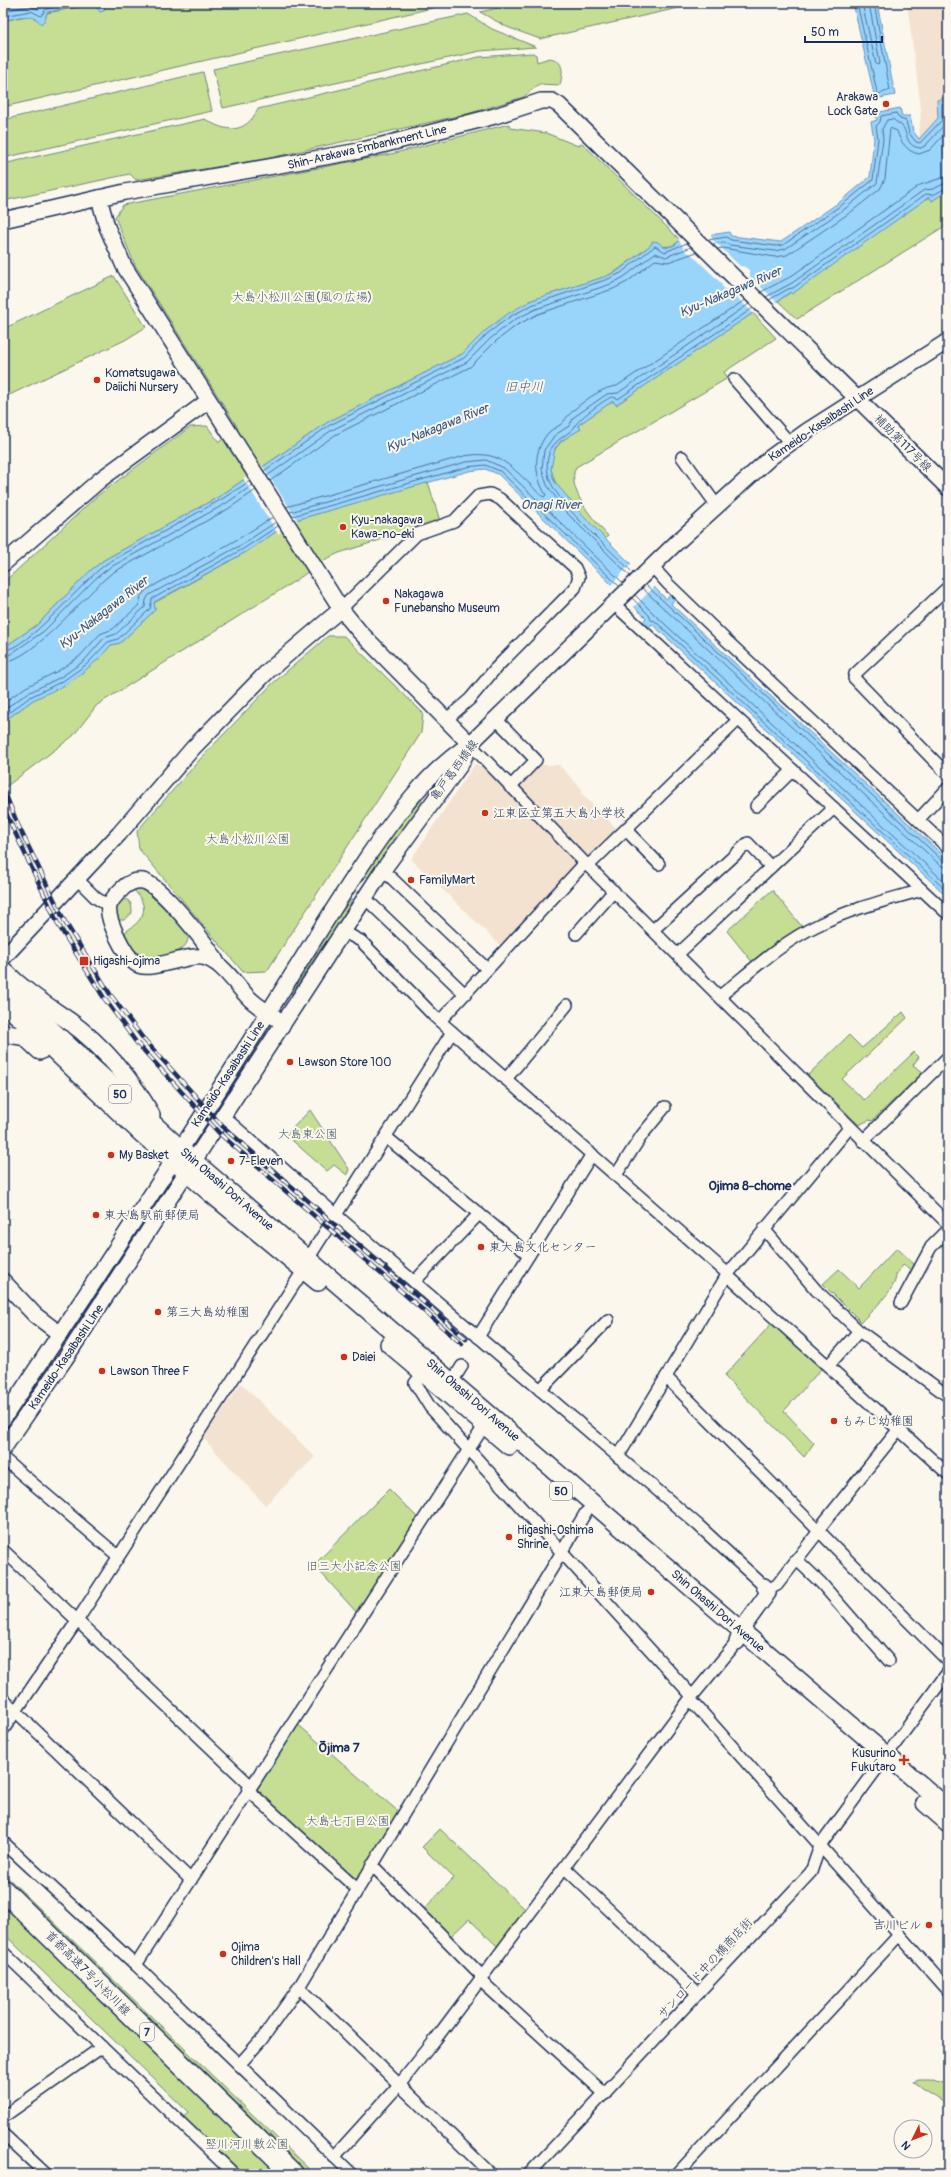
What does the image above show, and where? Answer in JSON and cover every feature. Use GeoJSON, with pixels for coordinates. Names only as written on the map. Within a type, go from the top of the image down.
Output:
{"type":"FeatureCollection","features":[{"type":"Feature","properties":{"kind":"highway","name":"首都高速7号小松川線"},"geometry":{"type":"LineString","coordinates":[[3,1890],[293,2174]]}},
{"type":"Feature","properties":{"kind":"highway","name":"首都高速7号小松川線"},"geometry":{"type":"LineString","coordinates":[[3,1908],[274,2174]]}},
{"type":"Feature","properties":{"kind":"main road"},"geometry":{"type":"LineString","coordinates":[[3,970],[22,990],[69,1021],[119,1067],[146,1105],[159,1130]]}},
{"type":"Feature","properties":{"kind":"main road","name":"Shin Ohashi Dori Avenue"},"geometry":{"type":"LineString","coordinates":[[3,985],[43,1031],[142,1134],[176,1155],[305,1264],[452,1382],[739,1636],[882,1760],[948,1823]]}},
{"type":"Feature","properties":{"kind":"main road","name":"Shin Ohashi Dori Avenue"},"geometry":{"type":"LineString","coordinates":[[3,1002],[43,1031],[159,1130],[176,1155]]}},
{"type":"Feature","properties":{"kind":"main road"},"geometry":{"type":"LineString","coordinates":[[3,1033],[25,1037],[102,1109],[142,1134]]}},
{"type":"Feature","properties":{"kind":"main road","name":"Shin Ohashi Dori Avenue"},"geometry":{"type":"LineString","coordinates":[[305,1264],[422,1373],[586,1512],[739,1636]]}},
{"type":"Feature","properties":{"kind":"main road","name":"Shin Ohashi Dori Avenue"},"geometry":{"type":"LineString","coordinates":[[882,1760],[948,1808]]}},
{"type":"Feature","properties":{"kind":"street","name":"Shin-Arakawa Embankment Line"},"geometry":{"type":"LineString","coordinates":[[3,220],[99,198],[359,151],[489,118],[541,101],[552,101],[559,105],[773,315]]}},
{"type":"Feature","properties":{"kind":"street"},"geometry":{"type":"LineString","coordinates":[[99,198],[107,227],[124,266],[341,609],[359,631],[586,865],[678,954],[863,1141],[948,1224]]}},
{"type":"Feature","properties":{"kind":"street","name":"補助第117号線"},"geometry":{"type":"LineString","coordinates":[[773,315],[948,488]]}},
{"type":"Feature","properties":{"kind":"street","name":"Kameido-Kasaibashi Line"},"geometry":{"type":"LineString","coordinates":[[651,568],[760,467],[790,443],[857,398],[948,341]]}},
{"type":"Feature","properties":{"kind":"street"},"geometry":{"type":"LineString","coordinates":[[734,379],[790,443]]}},
{"type":"Feature","properties":{"kind":"street"},"geometry":{"type":"LineString","coordinates":[[3,564],[101,479],[208,401]]}},
{"type":"Feature","properties":{"kind":"street"},"geometry":{"type":"LineString","coordinates":[[682,456],[717,506]]}},
{"type":"Feature","properties":{"kind":"street"},"geometry":{"type":"LineString","coordinates":[[3,958],[133,820],[193,748],[268,671],[341,609],[417,534],[454,521],[478,496],[490,494],[500,499],[575,568],[579,577],[575,588],[495,669],[470,699],[446,719]]}},
{"type":"Feature","properties":{"kind":"street"},"geometry":{"type":"LineString","coordinates":[[651,568],[948,848]]}},
{"type":"Feature","properties":{"kind":"street","name":"亀戸葛西橋線"},"geometry":{"type":"LineString","coordinates":[[284,1023],[383,870],[461,764],[470,744],[651,568]]}},
{"type":"Feature","properties":{"kind":"street"},"geometry":{"type":"LineString","coordinates":[[948,586],[855,674],[854,678],[948,775]]}},
{"type":"Feature","properties":{"kind":"street"},"geometry":{"type":"LineString","coordinates":[[616,603],[738,720],[948,914]]}},
{"type":"Feature","properties":{"kind":"street"},"geometry":{"type":"LineString","coordinates":[[496,719],[536,760],[510,787]]}},
{"type":"Feature","properties":{"kind":"street"},"geometry":{"type":"LineString","coordinates":[[440,1021],[487,969],[586,865],[626,830],[738,720]]}},
{"type":"Feature","properties":{"kind":"street","name":"Kameido-Kasaibashi Line"},"geometry":{"type":"LineString","coordinates":[[3,1419],[60,1334],[268,1013],[340,898],[391,823],[417,791],[453,755],[470,744]]}},
{"type":"Feature","properties":{"kind":"street"},"geometry":{"type":"LineString","coordinates":[[756,806],[793,770]]}},
{"type":"Feature","properties":{"kind":"street"},"geometry":{"type":"LineString","coordinates":[[918,820],[948,788]]}},
{"type":"Feature","properties":{"kind":"street"},"geometry":{"type":"LineString","coordinates":[[678,954],[834,808]]}},
{"type":"Feature","properties":{"kind":"street"},"geometry":{"type":"LineString","coordinates":[[626,830],[659,864]]}},
{"type":"Feature","properties":{"kind":"street"},"geometry":{"type":"LineString","coordinates":[[653,930],[748,843],[771,868]]}},
{"type":"Feature","properties":{"kind":"street"},"geometry":{"type":"LineString","coordinates":[[360,868],[358,881],[368,888],[367,896]]}},
{"type":"Feature","properties":{"kind":"street"},"geometry":{"type":"LineString","coordinates":[[383,870],[487,969]]}},
{"type":"Feature","properties":{"kind":"street"},"geometry":{"type":"LineString","coordinates":[[77,879],[96,898],[109,906]]}},
{"type":"Feature","properties":{"kind":"street"},"geometry":{"type":"LineString","coordinates":[[217,963],[210,959],[198,957],[143,966],[135,963],[127,954],[111,922],[109,906],[126,885],[136,881],[149,883],[158,890],[207,945],[217,963],[247,997],[284,1023]]}},
{"type":"Feature","properties":{"kind":"street"},"geometry":{"type":"LineString","coordinates":[[720,996],[786,944],[818,925],[857,910],[922,890]]}},
{"type":"Feature","properties":{"kind":"street"},"geometry":{"type":"LineString","coordinates":[[576,934],[614,891]]}},
{"type":"Feature","properties":{"kind":"street"},"geometry":{"type":"LineString","coordinates":[[340,898],[348,893],[360,897],[367,896]]}},
{"type":"Feature","properties":{"kind":"street"},"geometry":{"type":"LineString","coordinates":[[367,896],[466,994]]}},
{"type":"Feature","properties":{"kind":"street"},"geometry":{"type":"LineString","coordinates":[[172,961],[182,957],[192,944],[192,931],[186,921]]}},
{"type":"Feature","properties":{"kind":"street"},"geometry":{"type":"LineString","coordinates":[[344,932],[361,941],[452,1032],[616,1175],[899,1428],[948,1474]]}},
{"type":"Feature","properties":{"kind":"street"},"geometry":{"type":"LineString","coordinates":[[506,1079],[567,1006]]}},
{"type":"Feature","properties":{"kind":"street","name":"Kameido-Kasaibashi Line"},"geometry":{"type":"LineString","coordinates":[[3,1449],[65,1359],[191,1168],[284,1023]]}},
{"type":"Feature","properties":{"kind":"street"},"geometry":{"type":"LineString","coordinates":[[3,1730],[77,1620],[452,1032]]}},
{"type":"Feature","properties":{"kind":"street"},"geometry":{"type":"LineString","coordinates":[[863,1141],[948,1057]]}},
{"type":"Feature","properties":{"kind":"street"},"geometry":{"type":"LineString","coordinates":[[616,1175],[642,1135],[665,1106]]}},
{"type":"Feature","properties":{"kind":"street"},"geometry":{"type":"LineString","coordinates":[[224,1117],[618,1458],[698,1525],[766,1588],[768,1593],[739,1636],[691,1697],[566,1870],[399,2084],[334,2157]]}},
{"type":"Feature","properties":{"kind":"street"},"geometry":{"type":"LineString","coordinates":[[618,1458],[727,1274],[850,1127]]}},
{"type":"Feature","properties":{"kind":"street"},"geometry":{"type":"LineString","coordinates":[[386,1137],[529,1255]]}},
{"type":"Feature","properties":{"kind":"street"},"geometry":{"type":"LineString","coordinates":[[478,1337],[592,1154]]}},
{"type":"Feature","properties":{"kind":"street"},"geometry":{"type":"LineString","coordinates":[[414,1282],[479,1214]]}},
{"type":"Feature","properties":{"kind":"street"},"geometry":{"type":"LineString","coordinates":[[764,1229],[816,1290],[859,1331],[948,1396]]}},
{"type":"Feature","properties":{"kind":"street"},"geometry":{"type":"LineString","coordinates":[[902,1302],[931,1247],[948,1230]]}},
{"type":"Feature","properties":{"kind":"street"},"geometry":{"type":"LineString","coordinates":[[3,1280],[35,1315],[60,1334]]}},
{"type":"Feature","properties":{"kind":"street"},"geometry":{"type":"LineString","coordinates":[[540,1390],[608,1320]]}},
{"type":"Feature","properties":{"kind":"street"},"geometry":{"type":"LineString","coordinates":[[828,1366],[859,1331]]}},
{"type":"Feature","properties":{"kind":"street"},"geometry":{"type":"LineString","coordinates":[[452,1382],[462,1366]]}},
{"type":"Feature","properties":{"kind":"street"},"geometry":{"type":"LineString","coordinates":[[422,1373],[415,1383],[430,1407],[691,1697],[820,1846],[948,1990]]}},
{"type":"Feature","properties":{"kind":"street"},"geometry":{"type":"LineString","coordinates":[[666,1377],[948,1661]]}},
{"type":"Feature","properties":{"kind":"street"},"geometry":{"type":"LineString","coordinates":[[136,1965],[468,1448],[484,1426]]}},
{"type":"Feature","properties":{"kind":"street"},"geometry":{"type":"LineString","coordinates":[[766,1588],[777,1585],[899,1428]]}},
{"type":"Feature","properties":{"kind":"street"},"geometry":{"type":"LineString","coordinates":[[3,1458],[118,1556]]}},
{"type":"Feature","properties":{"kind":"street"},"geometry":{"type":"LineString","coordinates":[[239,2065],[262,2040],[299,1987],[561,1551],[586,1512]]}},
{"type":"Feature","properties":{"kind":"street"},"geometry":{"type":"LineString","coordinates":[[3,1550],[357,1890]]}},
{"type":"Feature","properties":{"kind":"street"},"geometry":{"type":"LineString","coordinates":[[797,1560],[820,1583],[890,1661]]}},
{"type":"Feature","properties":{"kind":"street","name":"サンロード中の橋商店街"},"geometry":{"type":"LineString","coordinates":[[529,2174],[811,1872],[820,1846],[948,1672]]}},
{"type":"Feature","properties":{"kind":"street"},"geometry":{"type":"LineString","coordinates":[[3,1699],[191,1880]]}},
{"type":"Feature","properties":{"kind":"street"},"geometry":{"type":"LineString","coordinates":[[3,1842],[136,1965],[352,2174]]}},
{"type":"Feature","properties":{"kind":"street"},"geometry":{"type":"LineString","coordinates":[[372,1865],[481,1978],[605,2094]]}},
{"type":"Feature","properties":{"kind":"street"},"geometry":{"type":"LineString","coordinates":[[566,1870],[698,1994]]}},
{"type":"Feature","properties":{"kind":"street"},"geometry":{"type":"LineString","coordinates":[[677,2174],[899,1935]]}},
{"type":"Feature","properties":{"kind":"street"},"geometry":{"type":"LineString","coordinates":[[3,1952],[234,2174]]}},
{"type":"Feature","properties":{"kind":"street"},"geometry":{"type":"LineString","coordinates":[[299,1987],[491,2174]]}},
{"type":"Feature","properties":{"kind":"street"},"geometry":{"type":"LineString","coordinates":[[3,2117],[102,2047]]}},
{"type":"Feature","properties":{"kind":"street"},"geometry":{"type":"LineString","coordinates":[[3,2134],[46,2174]]}},
{"type":"Feature","properties":{"kind":"shaded area"},"geometry":{"type":"Polygon","coordinates":[[[907,3],[948,3],[948,177],[919,139],[921,109],[907,3]]]}},
{"type":"Feature","properties":{"kind":"shaded area","name":"江東区立第五大島小学校"},"geometry":{"type":"Polygon","coordinates":[[[475,764],[483,767],[576,861],[577,868],[502,947],[411,859],[475,764]]]}},
{"type":"Feature","properties":{"kind":"shaded area"},"geometry":{"type":"Polygon","coordinates":[[[534,765],[559,765],[582,789],[582,794],[618,830],[594,855],[586,855],[515,784],[534,765]]]}},
{"type":"Feature","properties":{"kind":"shaded area"},"geometry":{"type":"Polygon","coordinates":[[[241,1383],[315,1457],[265,1505],[203,1438],[241,1383]]]}},
{"type":"Feature","properties":{"kind":"green space"},"geometry":{"type":"Polygon","coordinates":[[[104,3],[454,3],[3,107],[3,21],[31,15],[45,20],[47,13],[94,4],[104,10],[104,3]]]}},
{"type":"Feature","properties":{"kind":"green space"},"geometry":{"type":"Polygon","coordinates":[[[519,3],[701,3],[540,39],[507,27],[480,12],[519,3]]]}},
{"type":"Feature","properties":{"kind":"green space"},"geometry":{"type":"Polygon","coordinates":[[[468,14],[492,29],[536,47],[480,51],[223,108],[213,69],[468,14]]]}},
{"type":"Feature","properties":{"kind":"green space"},"geometry":{"type":"Polygon","coordinates":[[[533,53],[536,55],[537,62],[549,58],[558,61],[562,68],[560,85],[539,84],[524,97],[467,114],[265,159],[136,180],[130,174],[3,201],[3,164],[205,119],[220,127],[235,129],[248,123],[258,109],[479,57],[533,53]]]}},
{"type":"Feature","properties":{"kind":"green space"},"geometry":{"type":"Polygon","coordinates":[[[203,72],[212,111],[3,158],[3,120],[203,72]]]}},
{"type":"Feature","properties":{"kind":"green space","name":"大島小松川公園(風の広場)"},"geometry":{"type":"Polygon","coordinates":[[[509,124],[510,128],[546,133],[578,146],[582,143],[680,240],[674,245],[670,246],[652,244],[618,270],[607,276],[532,300],[485,331],[462,354],[328,422],[220,496],[104,560],[90,571],[37,625],[3,648],[3,583],[97,496],[190,427],[207,426],[219,442],[238,428],[135,265],[115,217],[123,205],[391,154],[509,124]]]}},
{"type":"Feature","properties":{"kind":"green space"},"geometry":{"type":"Polygon","coordinates":[[[948,190],[948,224],[797,319],[778,301],[791,292],[792,293],[929,197],[932,201],[948,190]]]}},
{"type":"Feature","properties":{"kind":"green space"},"geometry":{"type":"Polygon","coordinates":[[[114,276],[146,327],[125,340],[3,398],[3,329],[114,276]]]}},
{"type":"Feature","properties":{"kind":"green space"},"geometry":{"type":"Polygon","coordinates":[[[753,313],[776,338],[724,372],[728,378],[576,467],[574,476],[578,495],[589,513],[608,536],[605,539],[575,510],[557,485],[552,472],[551,459],[556,448],[564,439],[581,429],[578,425],[613,401],[616,405],[753,313]]]}},
{"type":"Feature","properties":{"kind":"green space"},"geometry":{"type":"Polygon","coordinates":[[[428,482],[440,521],[339,553],[326,559],[298,579],[97,705],[73,736],[3,789],[3,722],[33,700],[78,676],[100,657],[111,645],[120,643],[155,610],[154,603],[246,552],[292,521],[428,482]]]}},
{"type":"Feature","properties":{"kind":"green space","name":"大島小松川公園"},"geometry":{"type":"Polygon","coordinates":[[[328,636],[344,636],[423,713],[421,733],[267,971],[243,972],[139,849],[137,831],[202,757],[272,684],[328,636]]]}},
{"type":"Feature","properties":{"kind":"green space"},"geometry":{"type":"Polygon","coordinates":[[[422,800],[424,802],[401,832],[371,879],[362,874],[388,835],[422,800]]]}},
{"type":"Feature","properties":{"kind":"green space"},"geometry":{"type":"Polygon","coordinates":[[[148,886],[185,927],[188,938],[184,947],[175,953],[162,956],[149,956],[137,952],[128,944],[125,932],[138,922],[142,917],[143,911],[141,900],[131,887],[148,886]]]}},
{"type":"Feature","properties":{"kind":"green space"},"geometry":{"type":"Polygon","coordinates":[[[772,890],[803,928],[753,963],[727,931],[772,890]]]}},
{"type":"Feature","properties":{"kind":"green space"},"geometry":{"type":"Polygon","coordinates":[[[122,899],[129,901],[132,907],[132,913],[124,920],[119,920],[115,915],[115,912],[122,899]]]}},
{"type":"Feature","properties":{"kind":"green space"},"geometry":{"type":"Polygon","coordinates":[[[351,900],[356,904],[321,948],[292,994],[287,991],[321,939],[351,900]]]}},
{"type":"Feature","properties":{"kind":"green space"},"geometry":{"type":"Polygon","coordinates":[[[903,1012],[907,1018],[842,1079],[864,1100],[914,1052],[919,1057],[913,1065],[923,1072],[872,1121],[869,1120],[859,1125],[808,1075],[849,1035],[862,1048],[903,1012]]]}},
{"type":"Feature","properties":{"kind":"green space"},"geometry":{"type":"Polygon","coordinates":[[[263,1031],[266,1032],[265,1036],[217,1112],[213,1109],[263,1031]]]}},
{"type":"Feature","properties":{"kind":"green space","name":"大島東公園"},"geometry":{"type":"Polygon","coordinates":[[[310,1110],[349,1169],[347,1175],[334,1165],[327,1171],[286,1135],[310,1110]]]}},
{"type":"Feature","properties":{"kind":"green space"},"geometry":{"type":"Polygon","coordinates":[[[897,1248],[914,1264],[912,1270],[903,1265],[896,1275],[895,1281],[888,1294],[861,1322],[823,1284],[839,1269],[859,1288],[897,1248]]]}},
{"type":"Feature","properties":{"kind":"green space"},"geometry":{"type":"Polygon","coordinates":[[[87,1308],[90,1310],[31,1393],[29,1391],[71,1327],[87,1308]]]}},
{"type":"Feature","properties":{"kind":"green space"},"geometry":{"type":"Polygon","coordinates":[[[773,1322],[821,1369],[784,1411],[814,1443],[804,1457],[724,1376],[773,1322]]]}},
{"type":"Feature","properties":{"kind":"green space","name":"旧三大小記念公園"},"geometry":{"type":"Polygon","coordinates":[[[389,1489],[419,1519],[357,1613],[314,1565],[389,1489]]]}},
{"type":"Feature","properties":{"kind":"green space","name":"大島七丁目公園"},"geometry":{"type":"Polygon","coordinates":[[[294,1721],[400,1813],[359,1882],[354,1883],[253,1786],[294,1721]]]}},
{"type":"Feature","properties":{"kind":"green space"},"geometry":{"type":"Polygon","coordinates":[[[440,1829],[525,1909],[498,1947],[469,1919],[450,1937],[423,1910],[454,1878],[422,1847],[440,1829]]]}},
{"type":"Feature","properties":{"kind":"green space","name":"竪川河川敷公園"},"geometry":{"type":"Polygon","coordinates":[[[3,1873],[314,2174],[244,2174],[184,2117],[188,2112],[3,1933],[3,1873]]]}},
{"type":"Feature","properties":{"kind":"green space"},"geometry":{"type":"Polygon","coordinates":[[[919,2080],[930,2080],[948,2086],[948,2104],[913,2082],[919,2080]]]}},
{"type":"Feature","properties":{"kind":"water"},"geometry":{"type":"Polygon","coordinates":[[[3,3],[104,3],[104,11],[100,12],[94,4],[47,12],[45,20],[41,24],[33,18],[24,16],[3,21],[3,3]]]}},
{"type":"Feature","properties":{"kind":"water"},"geometry":{"type":"Polygon","coordinates":[[[853,3],[877,3],[895,95],[875,99],[853,3]]]}},
{"type":"Feature","properties":{"kind":"water","name":"旧中川"},"geometry":{"type":"Polygon","coordinates":[[[945,98],[947,101],[948,98],[948,190],[932,201],[929,197],[792,294],[790,292],[778,301],[753,313],[616,405],[613,401],[578,425],[581,429],[561,441],[555,448],[551,469],[554,481],[584,517],[666,599],[672,594],[676,598],[671,604],[948,860],[948,897],[652,624],[647,629],[642,623],[646,618],[498,474],[485,469],[469,471],[292,521],[246,552],[154,602],[155,610],[120,643],[111,645],[100,658],[65,685],[33,700],[3,722],[3,648],[37,625],[90,571],[104,560],[220,496],[328,422],[462,354],[485,331],[509,313],[532,300],[607,276],[619,270],[652,244],[652,241],[658,242],[665,248],[675,245],[680,240],[729,232],[731,236],[781,242],[841,201],[870,177],[874,139],[871,122],[877,120],[875,113],[900,108],[902,116],[910,116],[913,131],[919,139],[938,118],[937,100],[945,98]]]}},
{"type":"Feature","properties":{"kind":"pier"},"geometry":{"type":"Polygon","coordinates":[[[711,233],[712,239],[740,266],[745,267],[750,271],[750,277],[777,302],[754,314],[729,290],[724,289],[720,282],[690,253],[686,252],[678,239],[711,233]]]}},
{"type":"Feature","properties":{"kind":"pier"},"geometry":{"type":"Polygon","coordinates":[[[262,465],[298,521],[292,523],[278,534],[243,478],[262,465]]]}},
{"type":"Feature","properties":{"kind":"pier"},"geometry":{"type":"Polygon","coordinates":[[[632,563],[655,586],[633,608],[610,586],[632,563]]]}},
{"type":"Feature","properties":{"kind":"railway"},"geometry":{"type":"LineString","coordinates":[[3,788],[18,825],[65,922],[110,994],[142,1037],[225,1129],[466,1339]]}},
{"type":"Feature","properties":{"kind":"railway"},"geometry":{"type":"LineString","coordinates":[[3,807],[59,926],[104,998],[136,1042],[220,1134],[462,1344]]}},
{"type":"Feature","properties":{"kind":"place","name":"Arakawa Lock Gate"},"geometry":{"type":"Point","coordinates":[886,104]}},
{"type":"Feature","properties":{"kind":"place","name":"Komatsugawa Daiichi Nursery"},"geometry":{"type":"Point","coordinates":[97,380]}},
{"type":"Feature","properties":{"kind":"place","name":"Kyu-nakagawa Kawa-no-eki"},"geometry":{"type":"Point","coordinates":[343,527]}},
{"type":"Feature","properties":{"kind":"place","name":"Nakagawa Funebansho Museum"},"geometry":{"type":"Point","coordinates":[386,601]}},
{"type":"Feature","properties":{"kind":"place","name":"江東区立第五大島小学校"},"geometry":{"type":"Point","coordinates":[485,813]}},
{"type":"Feature","properties":{"kind":"place","name":"FamilyMart"},"geometry":{"type":"Point","coordinates":[411,880]}},
{"type":"Feature","properties":{"kind":"place","name":"Higashi-ojima"},"geometry":{"type":"Point","coordinates":[84,961]}},
{"type":"Feature","properties":{"kind":"place","name":"Lawson Store 100"},"geometry":{"type":"Point","coordinates":[290,1062]}},
{"type":"Feature","properties":{"kind":"place","name":"My Basket"},"geometry":{"type":"Point","coordinates":[111,1155]}},
{"type":"Feature","properties":{"kind":"place","name":"7-Eleven"},"geometry":{"type":"Point","coordinates":[231,1161]}},
{"type":"Feature","properties":{"kind":"place","name":"東大島駅前郵便局"},"geometry":{"type":"Point","coordinates":[96,1215]}},
{"type":"Feature","properties":{"kind":"place","name":"東大島文化センター"},"geometry":{"type":"Point","coordinates":[481,1247]}},
{"type":"Feature","properties":{"kind":"place","name":"第三大島幼稚園"},"geometry":{"type":"Point","coordinates":[158,1312]}},
{"type":"Feature","properties":{"kind":"place","name":"Daiei"},"geometry":{"type":"Point","coordinates":[344,1357]}},
{"type":"Feature","properties":{"kind":"place","name":"Lawson Three F"},"geometry":{"type":"Point","coordinates":[102,1371]}},
{"type":"Feature","properties":{"kind":"place","name":"もみじ幼稚園"},"geometry":{"type":"Point","coordinates":[834,1421]}},
{"type":"Feature","properties":{"kind":"place","name":"Higashi-Oshima Shrine"},"geometry":{"type":"Point","coordinates":[509,1537]}},
{"type":"Feature","properties":{"kind":"place","name":"江東大島郵便局"},"geometry":{"type":"Point","coordinates":[651,1592]}},
{"type":"Feature","properties":{"kind":"place","name":"Kusurino Fukutaro"},"geometry":{"type":"Point","coordinates":[904,1760]}},
{"type":"Feature","properties":{"kind":"place","name":"吉川ビル"},"geometry":{"type":"Point","coordinates":[929,1925]}},
{"type":"Feature","properties":{"kind":"place","name":"Ojima Children's Hall"},"geometry":{"type":"Point","coordinates":[223,1954]}},
{"type":"Feature","properties":{"kind":"district","name":"Ojima 8-chome"},"geometry":{"type":"Point","coordinates":[750,1185]}},
{"type":"Feature","properties":{"kind":"district","name":"Ōjima 7"},"geometry":{"type":"Point","coordinates":[339,1747]}},
{"type":"Feature","properties":{"kind":"water label","name":"Kyu-Nakagawa River"},"geometry":{"type":"Point","coordinates":[730,291]}},
{"type":"Feature","properties":{"kind":"water label","name":"Kyu-Nakagawa River"},"geometry":{"type":"Point","coordinates":[437,427]}},
{"type":"Feature","properties":{"kind":"water label","name":"Onagi River"},"geometry":{"type":"Point","coordinates":[551,504]}},
{"type":"Feature","properties":{"kind":"water label","name":"Kyu-Nakagawa River"},"geometry":{"type":"Point","coordinates":[103,612]}}]}
